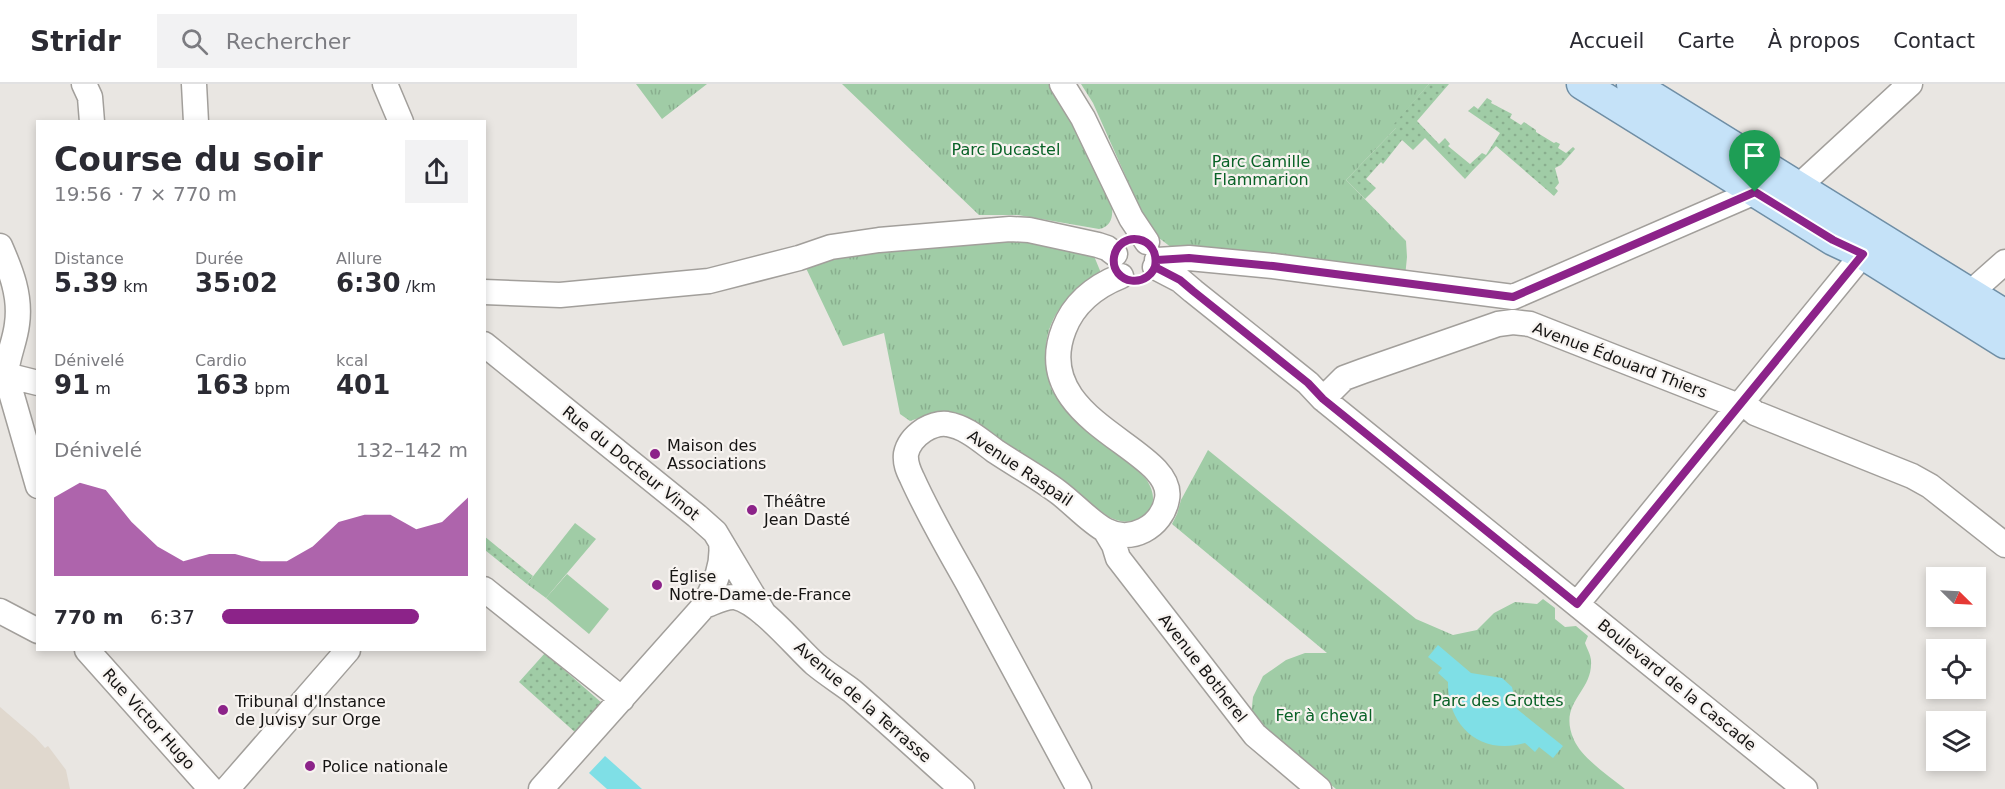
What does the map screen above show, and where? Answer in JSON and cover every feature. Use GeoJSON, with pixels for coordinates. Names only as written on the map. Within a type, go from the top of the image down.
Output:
{"type":"FeatureCollection","features":[{"type":"Feature","properties":{"kind":"main road"},"geometry":{"type":"LineString","coordinates":[[1582,84],[1833,240],[1863,254],[2005,343]]}},
{"type":"Feature","properties":{"kind":"main road"},"geometry":{"type":"LineString","coordinates":[[1632,84],[2005,315]]}},
{"type":"Feature","properties":{"kind":"street"},"geometry":{"type":"LineString","coordinates":[[84,84],[90,98],[92,120]]}},
{"type":"Feature","properties":{"kind":"street"},"geometry":{"type":"LineString","coordinates":[[194,84],[196,120]]}},
{"type":"Feature","properties":{"kind":"street"},"geometry":{"type":"LineString","coordinates":[[385,84],[400,120]]}},
{"type":"Feature","properties":{"kind":"street"},"geometry":{"type":"LineString","coordinates":[[486,292],[560,295],[709,281],[799,258],[831,247],[862,242],[1010,229],[1029,230],[1107,248],[1127,280],[1141,281],[1152,273],[1153,256],[1131,218],[1083,118],[1062,84]]}},
{"type":"Feature","properties":{"kind":"street"},"geometry":{"type":"LineString","coordinates":[[1798,187],[1910,84]]}},
{"type":"Feature","properties":{"kind":"street"},"geometry":{"type":"LineString","coordinates":[[1106,530],[1122,536],[1150,528],[1162,513],[1167,498],[1166,486],[1145,461],[1077,406],[1064,387],[1060,369],[1060,339],[1068,317],[1118,265],[1120,244],[1140,239],[1153,256],[1273,266],[1513,297],[1755,192]]}},
{"type":"Feature","properties":{"kind":"street"},"geometry":{"type":"LineString","coordinates":[[0,246],[13,274],[18,302],[18,322],[8,358],[6,375],[36,479]]}},
{"type":"Feature","properties":{"kind":"street"},"geometry":{"type":"LineString","coordinates":[[1577,604],[1863,254]]}},
{"type":"Feature","properties":{"kind":"street","name":"Boulevard de la Cascade"},"geometry":{"type":"LineString","coordinates":[[1153,256],[1308,383],[1323,399],[1805,789]]}},
{"type":"Feature","properties":{"kind":"street"},"geometry":{"type":"LineString","coordinates":[[1187,285],[1183,279],[1183,273],[1189,258]]}},
{"type":"Feature","properties":{"kind":"street"},"geometry":{"type":"LineString","coordinates":[[1970,293],[2005,262]]}},
{"type":"Feature","properties":{"kind":"street"},"geometry":{"type":"LineString","coordinates":[[1513,297],[1513,322]]}},
{"type":"Feature","properties":{"kind":"street","name":"Avenue Édouard Thiers"},"geometry":{"type":"LineString","coordinates":[[1323,399],[1344,378],[1497,324],[1513,322],[1530,324],[1740,405],[1912,476],[1930,486],[2005,545]]}},
{"type":"Feature","properties":{"kind":"street","name":"Rue du Docteur Vinot"},"geometry":{"type":"LineString","coordinates":[[489,354],[697,516],[715,532],[721,542]]}},
{"type":"Feature","properties":{"kind":"street"},"geometry":{"type":"LineString","coordinates":[[6,375],[36,382]]}},
{"type":"Feature","properties":{"kind":"street","name":"Avenue Raspail"},"geometry":{"type":"LineString","coordinates":[[1079,789],[912,478],[906,464],[907,450],[916,436],[934,425],[944,423],[962,428],[1057,491],[1106,530]]}},
{"type":"Feature","properties":{"kind":"street","name":"Avenue Botherel"},"geometry":{"type":"LineString","coordinates":[[1106,530],[1118,558],[1255,735],[1319,789]]}},
{"type":"Feature","properties":{"kind":"street"},"geometry":{"type":"LineString","coordinates":[[541,789],[704,606],[720,570],[721,542]]}},
{"type":"Feature","properties":{"kind":"street","name":"Avenue de la Terrasse"},"geometry":{"type":"LineString","coordinates":[[721,542],[764,614]]}},
{"type":"Feature","properties":{"kind":"street"},"geometry":{"type":"LineString","coordinates":[[486,591],[622,699]]}},
{"type":"Feature","properties":{"kind":"street","name":"Avenue de la Terrasse"},"geometry":{"type":"LineString","coordinates":[[704,606],[726,597],[734,597],[764,614],[789,637],[802,653],[829,676],[852,691],[962,789]]}},
{"type":"Feature","properties":{"kind":"street"},"geometry":{"type":"LineString","coordinates":[[0,611],[36,631]]}},
{"type":"Feature","properties":{"kind":"street","name":"Rue Victor Hugo"},"geometry":{"type":"LineString","coordinates":[[88,651],[212,789]]}},
{"type":"Feature","properties":{"kind":"street"},"geometry":{"type":"LineString","coordinates":[[227,789],[347,651]]}},
{"type":"Feature","properties":{"kind":"shaded area"},"geometry":{"type":"Polygon","coordinates":[[[0,707],[45,748],[48,746],[66,770],[70,789],[0,789],[0,707]]]}},
{"type":"Feature","properties":{"kind":"green space"},"geometry":{"type":"Polygon","coordinates":[[[636,84],[707,84],[662,119],[636,84]]]}},
{"type":"Feature","properties":{"kind":"green space","name":"Parc Ducastel"},"geometry":{"type":"Polygon","coordinates":[[[842,84],[1050,84],[1070,115],[1111,203],[1112,216],[1109,223],[1099,229],[1018,215],[979,215],[842,84]]]}},
{"type":"Feature","properties":{"kind":"green space","name":"Parc Camille Flammarion"},"geometry":{"type":"Polygon","coordinates":[[[1081,84],[1429,84],[1394,124],[1397,127],[1346,180],[1406,241],[1405,277],[1172,248],[1150,231],[1093,103],[1081,84]]]}},
{"type":"Feature","properties":{"kind":"green space"},"geometry":{"type":"Polygon","coordinates":[[[1429,84],[1449,84],[1417,121],[1439,144],[1445,138],[1450,144],[1448,146],[1470,164],[1482,153],[1486,155],[1500,133],[1468,111],[1474,106],[1478,109],[1487,98],[1492,101],[1491,103],[1512,114],[1510,118],[1521,125],[1524,122],[1554,143],[1560,144],[1558,148],[1566,153],[1573,147],[1575,149],[1561,165],[1555,168],[1559,183],[1555,188],[1558,191],[1554,196],[1496,146],[1465,179],[1425,138],[1413,150],[1402,140],[1383,164],[1381,162],[1366,179],[1376,188],[1365,199],[1346,180],[1396,128],[1393,124],[1429,84]]]}},
{"type":"Feature","properties":{"kind":"green space"},"geometry":{"type":"Polygon","coordinates":[[[1006,237],[1094,256],[1101,273],[1072,294],[1052,323],[1046,347],[1049,381],[1053,392],[1063,404],[1146,479],[1152,490],[1153,500],[1146,515],[1139,519],[1130,522],[1109,517],[1000,440],[934,413],[910,421],[900,414],[884,333],[843,346],[805,266],[865,249],[1006,237]]]}},
{"type":"Feature","properties":{"kind":"green space","name":"Parc des Grottes"},"geometry":{"type":"Polygon","coordinates":[[[1208,450],[1416,619],[1453,635],[1477,630],[1494,613],[1515,602],[1537,604],[1543,599],[1555,608],[1555,619],[1565,627],[1576,626],[1588,636],[1585,643],[1591,659],[1590,672],[1587,682],[1572,707],[1570,716],[1570,727],[1574,740],[1589,760],[1625,789],[1336,789],[1251,716],[1253,697],[1263,676],[1286,660],[1305,653],[1327,653],[1172,524],[1181,500],[1208,450]]]}},
{"type":"Feature","properties":{"kind":"green space"},"geometry":{"type":"Polygon","coordinates":[[[575,523],[596,539],[546,598],[527,584],[575,523]]]}},
{"type":"Feature","properties":{"kind":"green space"},"geometry":{"type":"Polygon","coordinates":[[[486,538],[533,576],[527,584],[486,551],[486,538]]]}},
{"type":"Feature","properties":{"kind":"green space"},"geometry":{"type":"Polygon","coordinates":[[[567,574],[609,609],[589,634],[546,598],[567,574]]]}},
{"type":"Feature","properties":{"kind":"green space"},"geometry":{"type":"Polygon","coordinates":[[[545,653],[603,704],[577,734],[519,682],[545,653]]]}},
{"type":"Feature","properties":{"kind":"water"},"geometry":{"type":"Polygon","coordinates":[[[1438,645],[1471,673],[1502,678],[1512,687],[1517,709],[1563,746],[1553,758],[1539,747],[1535,752],[1525,743],[1509,746],[1494,745],[1470,734],[1453,712],[1448,682],[1438,673],[1442,668],[1428,657],[1438,645]]]}},
{"type":"Feature","properties":{"kind":"water"},"geometry":{"type":"Polygon","coordinates":[[[605,756],[642,789],[607,789],[589,773],[605,756]]]}},
{"type":"Feature","properties":{"kind":"place","name":"Maison des Associations"},"geometry":{"type":"Point","coordinates":[655,454]}},
{"type":"Feature","properties":{"kind":"place","name":"Théâtre Jean Dasté"},"geometry":{"type":"Point","coordinates":[752,510]}},
{"type":"Feature","properties":{"kind":"place","name":"Église Notre-Dame-de-France"},"geometry":{"type":"Point","coordinates":[657,585]}},
{"type":"Feature","properties":{"kind":"place","name":"Tribunal d'Instance de Juvisy sur Orge"},"geometry":{"type":"Point","coordinates":[223,710]}},
{"type":"Feature","properties":{"kind":"place","name":"Police nationale"},"geometry":{"type":"Point","coordinates":[310,766]}},
{"type":"Feature","properties":{"kind":"route"},"geometry":{"type":"LineString","coordinates":[[1755,192],[1513,297],[1273,266],[1189,258],[1157,260],[1152,273],[1147,278],[1134,281],[1121,276],[1114,264],[1116,250],[1120,244],[1133,239],[1147,242],[1155,253],[1157,260],[1155,267],[1180,280],[1577,604],[1863,254],[1833,240],[1755,192]]}},
{"type":"Feature","properties":{"kind":"park label","name":"Fer à cheval"},"geometry":{"type":"Point","coordinates":[1324,715]}}]}
